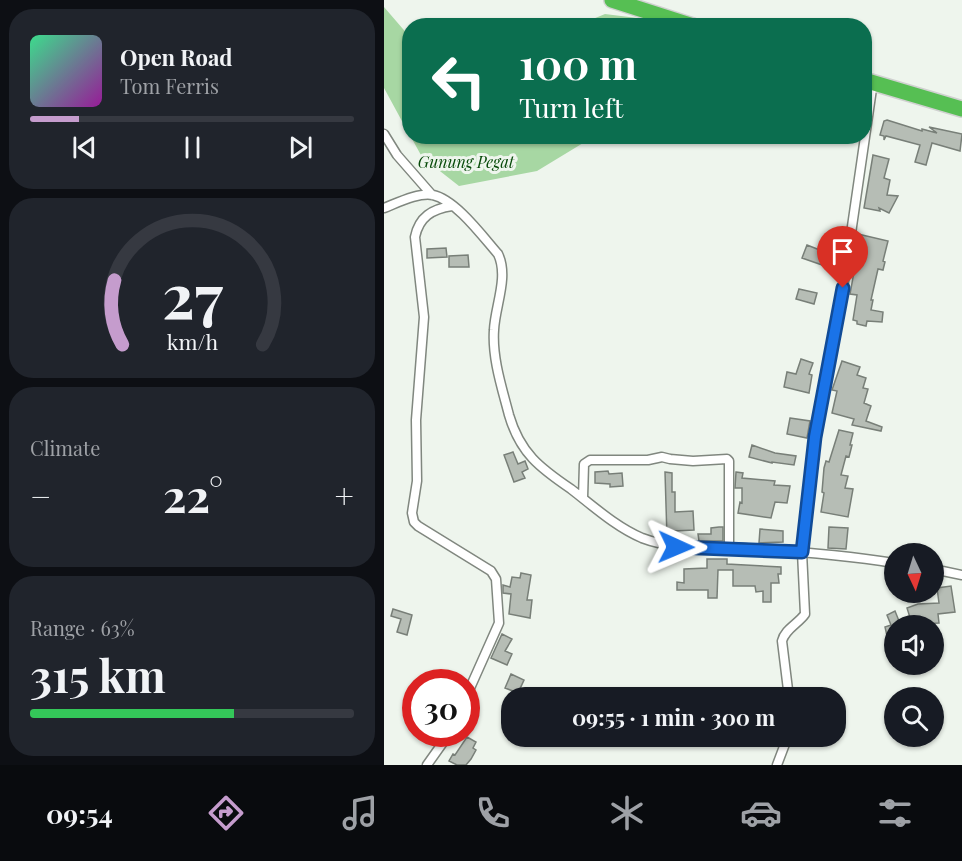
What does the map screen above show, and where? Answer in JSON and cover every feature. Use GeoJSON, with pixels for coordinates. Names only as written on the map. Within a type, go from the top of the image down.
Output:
{"type":"FeatureCollection","features":[{"type":"Feature","properties":{"kind":"highway"},"geometry":{"type":"LineString","coordinates":[[612,0],[668,18]]}},
{"type":"Feature","properties":{"kind":"highway"},"geometry":{"type":"LineString","coordinates":[[872,82],[962,109]]}},
{"type":"Feature","properties":{"kind":"street"},"geometry":{"type":"LineString","coordinates":[[384,134],[397,155],[432,195],[452,206],[498,254],[502,262],[494,332],[501,381],[514,430],[537,465],[621,526],[642,538],[676,547],[802,552],[884,562]]}},
{"type":"Feature","properties":{"kind":"street"},"geometry":{"type":"LineString","coordinates":[[788,687],[782,641],[784,635],[805,614],[802,552],[815,437],[840,309],[861,144]]}},
{"type":"Feature","properties":{"kind":"street"},"geometry":{"type":"LineString","coordinates":[[384,208],[414,198],[432,195]]}},
{"type":"Feature","properties":{"kind":"street"},"geometry":{"type":"LineString","coordinates":[[452,206],[440,208],[425,216],[418,225],[415,237],[424,317],[416,420],[417,481],[412,513],[418,526],[490,571],[495,579],[499,623],[478,669]]}},
{"type":"Feature","properties":{"kind":"street"},"geometry":{"type":"LineString","coordinates":[[583,498],[584,464],[590,460],[648,460],[662,457],[693,462],[727,459],[729,461],[729,548]]}},
{"type":"Feature","properties":{"kind":"street"},"geometry":{"type":"LineString","coordinates":[[944,572],[962,575]]}},
{"type":"Feature","properties":{"kind":"street"},"geometry":{"type":"LineString","coordinates":[[428,765],[440,747]]}},
{"type":"Feature","properties":{"kind":"street"},"geometry":{"type":"LineString","coordinates":[[777,765],[784,747]]}},
{"type":"Feature","properties":{"kind":"green space","name":"Gunung Pegat"},"geometry":{"type":"Polygon","coordinates":[[[384,7],[402,28],[402,121],[384,88],[384,7]]]}},
{"type":"Feature","properties":{"kind":"green space"},"geometry":{"type":"Polygon","coordinates":[[[605,14],[637,18],[595,18],[605,14]]]}},
{"type":"Feature","properties":{"kind":"green space","name":"Gunung Pegat"},"geometry":{"type":"Polygon","coordinates":[[[415,144],[581,144],[537,171],[459,186],[422,157],[415,144]]]}},
{"type":"Feature","properties":{"kind":"building"},"geometry":{"type":"Polygon","coordinates":[[[884,121],[922,131],[922,129],[937,133],[929,127],[962,134],[960,151],[932,143],[926,165],[915,162],[920,145],[886,136],[884,140],[884,136],[880,135],[884,121]]]}},
{"type":"Feature","properties":{"kind":"building"},"geometry":{"type":"Polygon","coordinates":[[[873,155],[889,159],[884,178],[890,180],[887,195],[898,196],[889,213],[879,208],[880,211],[864,208],[873,155]]]}},
{"type":"Feature","properties":{"kind":"building"},"geometry":{"type":"Polygon","coordinates":[[[858,234],[888,241],[883,270],[878,269],[871,300],[873,300],[871,310],[883,312],[882,322],[867,321],[866,326],[857,324],[857,321],[853,320],[857,295],[850,294],[858,250],[855,250],[858,234]]]}},
{"type":"Feature","properties":{"kind":"building"},"geometry":{"type":"Polygon","coordinates":[[[807,245],[830,254],[825,266],[802,258],[807,245]]]}},
{"type":"Feature","properties":{"kind":"building"},"geometry":{"type":"Polygon","coordinates":[[[446,248],[447,257],[427,258],[427,249],[446,248]]]}},
{"type":"Feature","properties":{"kind":"building"},"geometry":{"type":"Polygon","coordinates":[[[468,255],[469,267],[449,267],[449,256],[468,255]]]}},
{"type":"Feature","properties":{"kind":"building"},"geometry":{"type":"Polygon","coordinates":[[[799,289],[817,293],[814,304],[796,299],[799,289]]]}},
{"type":"Feature","properties":{"kind":"building"},"geometry":{"type":"Polygon","coordinates":[[[801,359],[813,363],[809,374],[812,375],[809,393],[784,387],[787,372],[796,374],[801,359]]]}},
{"type":"Feature","properties":{"kind":"building"},"geometry":{"type":"Polygon","coordinates":[[[842,361],[860,367],[857,375],[866,378],[863,388],[868,389],[864,403],[871,406],[866,421],[882,427],[881,431],[852,425],[854,419],[832,413],[837,391],[832,390],[842,361]]]}},
{"type":"Feature","properties":{"kind":"building"},"geometry":{"type":"Polygon","coordinates":[[[790,418],[810,421],[807,438],[787,434],[790,418]]]}},
{"type":"Feature","properties":{"kind":"building"},"geometry":{"type":"Polygon","coordinates":[[[839,430],[853,433],[849,457],[846,456],[841,475],[848,476],[845,488],[853,489],[848,517],[821,512],[824,468],[826,461],[829,462],[839,430]]]}},
{"type":"Feature","properties":{"kind":"building"},"geometry":{"type":"Polygon","coordinates":[[[752,445],[775,453],[796,456],[794,465],[772,463],[749,457],[752,445]]]}},
{"type":"Feature","properties":{"kind":"building"},"geometry":{"type":"Polygon","coordinates":[[[513,452],[518,464],[525,461],[528,469],[522,472],[525,478],[514,482],[504,455],[513,452]]]}},
{"type":"Feature","properties":{"kind":"building"},"geometry":{"type":"Polygon","coordinates":[[[608,471],[609,474],[622,473],[623,486],[610,487],[610,484],[595,483],[595,472],[608,471]]]}},
{"type":"Feature","properties":{"kind":"building"},"geometry":{"type":"Polygon","coordinates":[[[665,472],[672,473],[675,512],[693,511],[694,530],[674,531],[674,539],[667,538],[665,472]]]}},
{"type":"Feature","properties":{"kind":"building"},"geometry":{"type":"Polygon","coordinates":[[[736,472],[743,473],[742,478],[775,481],[774,485],[790,486],[787,503],[775,502],[771,518],[738,513],[740,502],[742,503],[742,488],[735,488],[736,472]]]}},
{"type":"Feature","properties":{"kind":"building"},"geometry":{"type":"Polygon","coordinates":[[[723,527],[723,541],[699,541],[698,534],[711,534],[711,528],[723,527]]]}},
{"type":"Feature","properties":{"kind":"building"},"geometry":{"type":"Polygon","coordinates":[[[829,527],[848,528],[846,549],[828,548],[829,527]]]}},
{"type":"Feature","properties":{"kind":"building"},"geometry":{"type":"Polygon","coordinates":[[[760,529],[783,531],[783,542],[759,543],[760,529]]]}},
{"type":"Feature","properties":{"kind":"building"},"geometry":{"type":"Polygon","coordinates":[[[707,559],[727,559],[727,564],[781,567],[781,574],[778,574],[779,583],[771,583],[771,602],[763,602],[763,591],[756,592],[755,586],[733,586],[733,570],[718,570],[717,598],[708,598],[708,590],[677,590],[677,582],[684,583],[684,569],[707,568],[707,559]]]}},
{"type":"Feature","properties":{"kind":"building"},"geometry":{"type":"Polygon","coordinates":[[[521,573],[531,575],[527,600],[532,600],[530,618],[509,614],[511,594],[503,593],[503,585],[510,587],[512,577],[520,578],[521,573]]]}},
{"type":"Feature","properties":{"kind":"building"},"geometry":{"type":"Polygon","coordinates":[[[951,586],[955,612],[938,615],[909,615],[907,608],[918,604],[944,603],[944,587],[951,586]]]}},
{"type":"Feature","properties":{"kind":"building"},"geometry":{"type":"Polygon","coordinates":[[[393,609],[412,615],[407,635],[397,632],[401,619],[391,616],[393,609]]]}},
{"type":"Feature","properties":{"kind":"building"},"geometry":{"type":"Polygon","coordinates":[[[502,634],[512,639],[505,651],[512,654],[507,665],[491,658],[502,634]]]}},
{"type":"Feature","properties":{"kind":"building"},"geometry":{"type":"Polygon","coordinates":[[[511,674],[524,680],[521,687],[505,687],[511,674]]]}},
{"type":"Feature","properties":{"kind":"building"},"geometry":{"type":"Polygon","coordinates":[[[460,747],[474,747],[476,750],[466,765],[457,765],[449,761],[453,754],[455,755],[460,747]]]}},
{"type":"Feature","properties":{"kind":"route"},"geometry":{"type":"LineString","coordinates":[[676,547],[802,552],[815,437],[843,288]]}}]}
